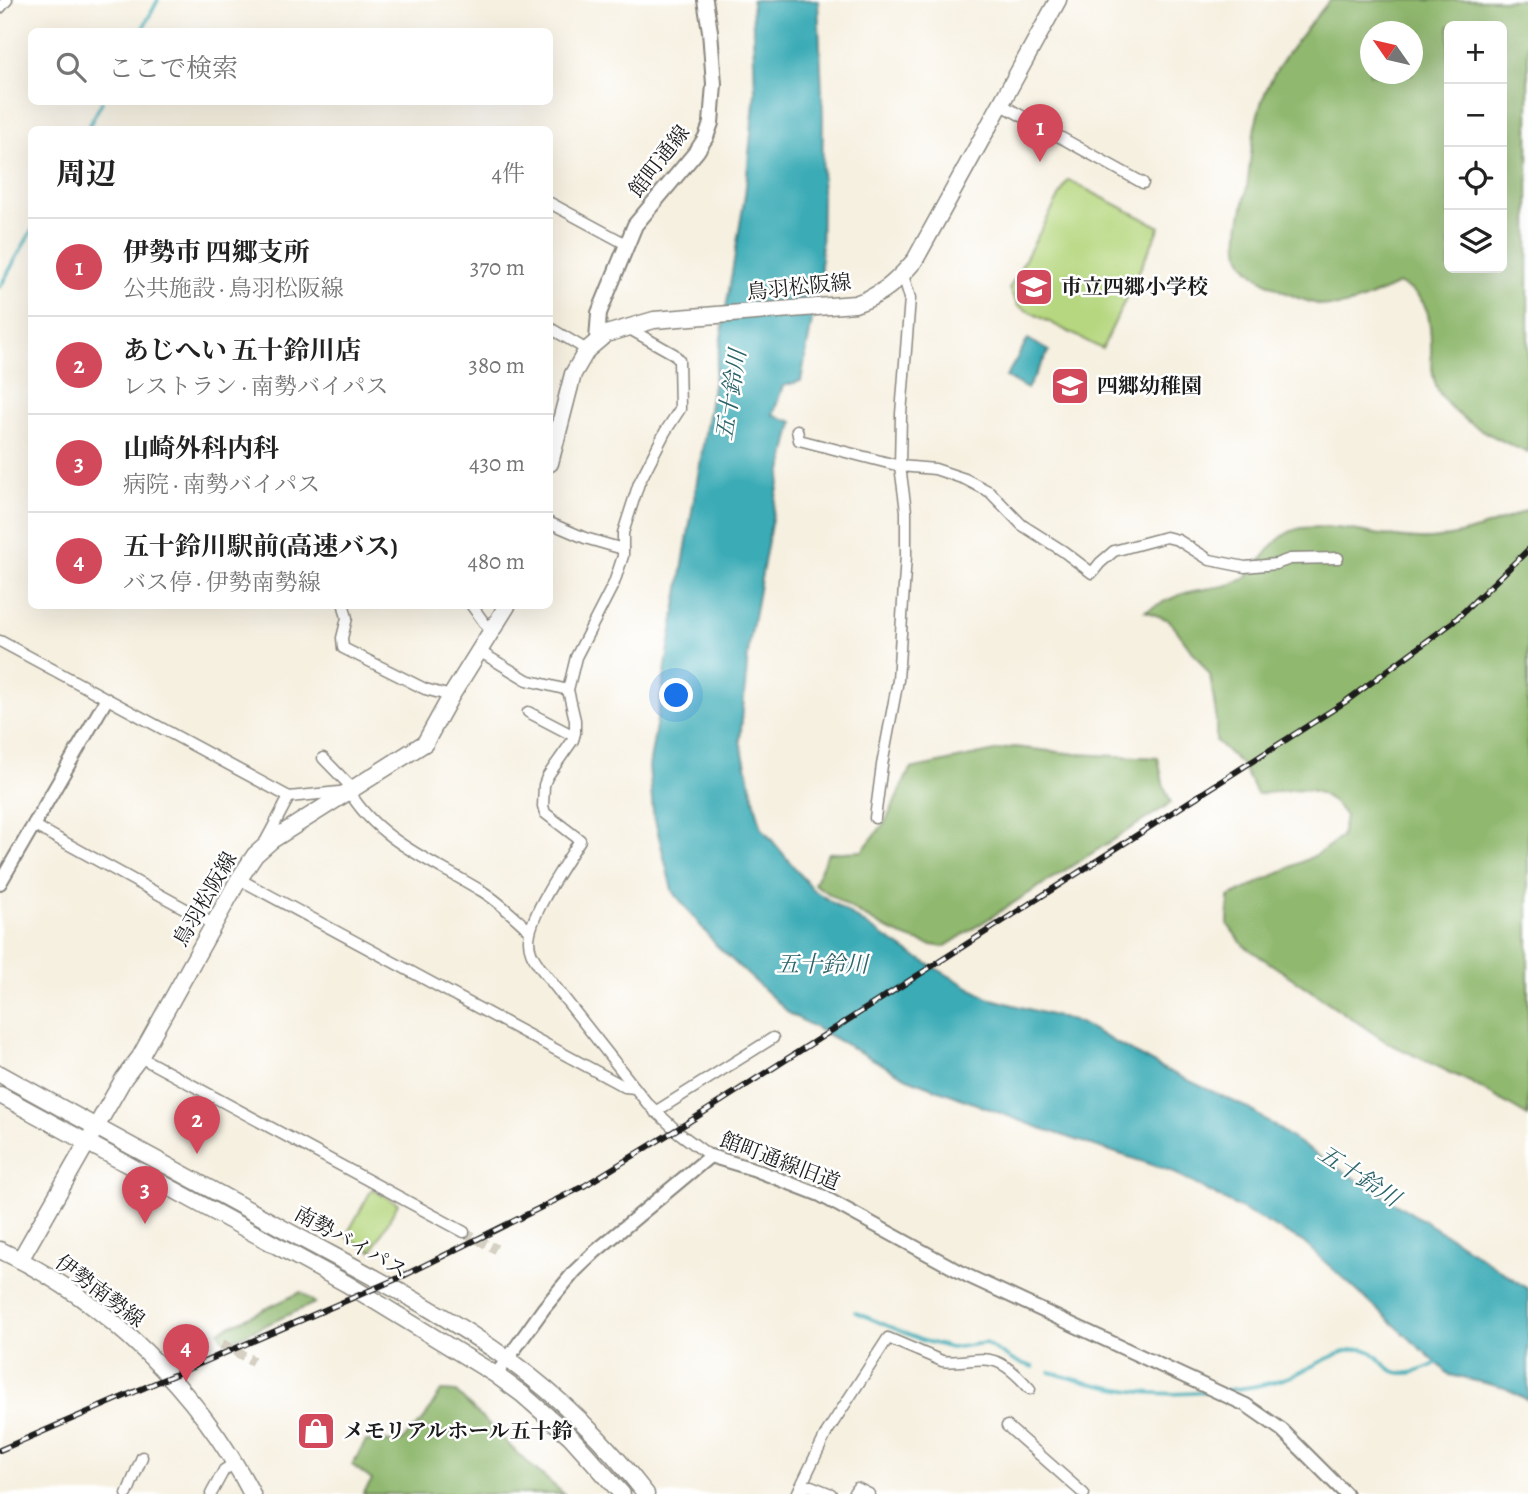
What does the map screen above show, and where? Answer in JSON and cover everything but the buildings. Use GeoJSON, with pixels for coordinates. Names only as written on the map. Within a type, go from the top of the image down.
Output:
{"type":"FeatureCollection","features":[{"type":"Feature","properties":{"kind":"main road","name":"館町通線"},"geometry":{"type":"LineString","coordinates":[[592,345],[599,313],[635,225],[697,151],[711,124],[714,84],[705,0]]}},
{"type":"Feature","properties":{"kind":"main road","name":"鳥羽松阪線"},"geometry":{"type":"LineString","coordinates":[[592,345],[625,327],[654,320],[855,304],[890,289],[915,260],[1058,0]]}},
{"type":"Feature","properties":{"kind":"main road"},"geometry":{"type":"LineString","coordinates":[[553,450],[573,374],[592,345]]}},
{"type":"Feature","properties":{"kind":"main road","name":"鳥羽松阪線"},"geometry":{"type":"LineString","coordinates":[[20,1260],[124,1078],[140,1057],[239,879],[261,848],[419,749],[438,723],[451,696],[504,609]]}},
{"type":"Feature","properties":{"kind":"main road","name":"南勢バイパス"},"geometry":{"type":"LineString","coordinates":[[0,1074],[359,1269],[461,1328],[509,1360],[570,1411],[614,1455],[646,1494]]}},
{"type":"Feature","properties":{"kind":"main road","name":"南勢バイパス"},"geometry":{"type":"LineString","coordinates":[[0,1095],[347,1284],[496,1375],[570,1436],[622,1494]]}},
{"type":"Feature","properties":{"kind":"main road"},"geometry":{"type":"LineString","coordinates":[[0,1250],[20,1260]]}},
{"type":"Feature","properties":{"kind":"main road","name":"伊勢南勢線"},"geometry":{"type":"LineString","coordinates":[[20,1260],[96,1310],[172,1380],[200,1413],[235,1463],[252,1494]]}},
{"type":"Feature","properties":{"kind":"street"},"geometry":{"type":"LineString","coordinates":[[0,8],[7,0]]}},
{"type":"Feature","properties":{"kind":"street"},"geometry":{"type":"LineString","coordinates":[[1002,105],[1143,183]]}},
{"type":"Feature","properties":{"kind":"street"},"geometry":{"type":"LineString","coordinates":[[553,205],[626,244]]}},
{"type":"Feature","properties":{"kind":"street"},"geometry":{"type":"LineString","coordinates":[[875,818],[898,681],[906,555],[906,510],[900,467],[901,414],[911,298],[903,275]]}},
{"type":"Feature","properties":{"kind":"street"},"geometry":{"type":"LineString","coordinates":[[323,758],[351,790],[361,811],[381,829],[429,862],[482,890],[530,931],[544,901],[580,840],[548,816],[542,806],[547,777],[574,736],[575,720],[568,690],[576,657],[614,583],[623,556],[623,533],[639,483],[680,409],[679,360],[674,354],[625,327]]}},
{"type":"Feature","properties":{"kind":"street"},"geometry":{"type":"LineString","coordinates":[[553,329],[592,345]]}},
{"type":"Feature","properties":{"kind":"street"},"geometry":{"type":"LineString","coordinates":[[797,430],[799,440],[900,467],[935,469],[965,479],[990,492],[1022,526],[1092,573],[1114,551],[1166,537],[1178,540],[1210,560],[1245,567],[1276,564],[1290,559],[1338,558]]}},
{"type":"Feature","properties":{"kind":"street"},"geometry":{"type":"LineString","coordinates":[[553,524],[585,538],[623,549]]}},
{"type":"Feature","properties":{"kind":"street"},"geometry":{"type":"LineString","coordinates":[[345,609],[347,618],[343,648],[425,689],[451,696]]}},
{"type":"Feature","properties":{"kind":"street"},"geometry":{"type":"LineString","coordinates":[[474,609],[491,632]]}},
{"type":"Feature","properties":{"kind":"street"},"geometry":{"type":"LineString","coordinates":[[0,641],[289,797],[351,790]]}},
{"type":"Feature","properties":{"kind":"street"},"geometry":{"type":"LineString","coordinates":[[479,651],[527,680],[568,690]]}},
{"type":"Feature","properties":{"kind":"street"},"geometry":{"type":"LineString","coordinates":[[0,884],[106,700]]}},
{"type":"Feature","properties":{"kind":"street"},"geometry":{"type":"LineString","coordinates":[[528,712],[574,736]]}},
{"type":"Feature","properties":{"kind":"street"},"geometry":{"type":"LineString","coordinates":[[261,848],[289,797]]}},
{"type":"Feature","properties":{"kind":"street"},"geometry":{"type":"LineString","coordinates":[[35,826],[214,924]]}},
{"type":"Feature","properties":{"kind":"street"},"geometry":{"type":"LineString","coordinates":[[239,879],[625,1087],[635,1088]]}},
{"type":"Feature","properties":{"kind":"street","name":"館町通線旧道"},"geometry":{"type":"LineString","coordinates":[[530,931],[530,952],[539,966],[635,1088],[655,1112],[710,1156],[753,1169],[831,1200],[968,1276],[1246,1405],[1292,1438],[1346,1494]]}},
{"type":"Feature","properties":{"kind":"street"},"geometry":{"type":"LineString","coordinates":[[655,1112],[774,1038]]}},
{"type":"Feature","properties":{"kind":"street"},"geometry":{"type":"LineString","coordinates":[[140,1057],[464,1232]]}},
{"type":"Feature","properties":{"kind":"street"},"geometry":{"type":"LineString","coordinates":[[496,1375],[544,1308],[582,1264],[710,1156]]}},
{"type":"Feature","properties":{"kind":"street"},"geometry":{"type":"LineString","coordinates":[[798,1491],[827,1432],[888,1338],[951,1363],[993,1360],[1031,1389]]}},
{"type":"Feature","properties":{"kind":"street"},"geometry":{"type":"LineString","coordinates":[[1007,1426],[1084,1494]]}},
{"type":"Feature","properties":{"kind":"street"},"geometry":{"type":"LineString","coordinates":[[127,1494],[142,1457]]}},
{"type":"Feature","properties":{"kind":"street"},"geometry":{"type":"LineString","coordinates":[[211,1494],[224,1470],[235,1463]]}},
{"type":"Feature","properties":{"kind":"street"},"geometry":{"type":"LineString","coordinates":[[798,1491],[810,1486],[831,1494]]}},
{"type":"Feature","properties":{"kind":"street"},"geometry":{"type":"LineString","coordinates":[[852,1494],[857,1488],[869,1494]]}},
{"type":"Feature","properties":{"kind":"green space"},"geometry":{"type":"Polygon","coordinates":[[[1330,0],[1528,0],[1528,453],[1464,419],[1443,399],[1433,374],[1428,315],[1414,292],[1399,284],[1347,305],[1328,306],[1282,291],[1254,274],[1245,264],[1240,254],[1240,226],[1254,130],[1270,82],[1298,40],[1330,0]]]}},
{"type":"Feature","properties":{"kind":"green space"},"geometry":{"type":"Polygon","coordinates":[[[1068,180],[1160,227],[1102,349],[1018,306],[1009,289],[1068,180]]]}},
{"type":"Feature","properties":{"kind":"green space"},"geometry":{"type":"Polygon","coordinates":[[[1528,510],[1528,1116],[1470,1082],[1388,1043],[1243,945],[1228,925],[1229,897],[1318,854],[1341,837],[1345,816],[1326,796],[1316,792],[1296,789],[1257,794],[1241,764],[1216,741],[1216,714],[1210,675],[1169,620],[1145,611],[1183,594],[1241,580],[1284,535],[1302,528],[1334,528],[1430,539],[1468,532],[1528,510]]]}},
{"type":"Feature","properties":{"kind":"green space"},"geometry":{"type":"Polygon","coordinates":[[[1014,747],[1076,754],[1158,758],[1163,783],[1171,803],[944,947],[926,944],[892,931],[814,884],[828,853],[862,851],[886,821],[910,769],[1014,747]]]}},
{"type":"Feature","properties":{"kind":"green space"},"geometry":{"type":"Polygon","coordinates":[[[372,1189],[398,1204],[372,1251],[346,1236],[372,1189]]]}},
{"type":"Feature","properties":{"kind":"green space"},"geometry":{"type":"Polygon","coordinates":[[[301,1292],[315,1303],[225,1343],[219,1331],[301,1292]]]}},
{"type":"Feature","properties":{"kind":"green space"},"geometry":{"type":"Polygon","coordinates":[[[441,1391],[456,1392],[521,1457],[564,1494],[363,1494],[372,1480],[352,1465],[366,1441],[401,1442],[424,1419],[441,1391]]]}},
{"type":"Feature","properties":{"kind":"water","name":"五十鈴川"},"geometry":{"type":"Polygon","coordinates":[[[752,0],[818,0],[823,115],[821,272],[801,381],[783,386],[773,415],[793,422],[775,502],[749,645],[740,741],[761,827],[812,889],[911,954],[988,998],[1080,1023],[1162,1068],[1248,1108],[1528,1289],[1528,1400],[1505,1388],[1450,1375],[1303,1242],[1171,1171],[1040,1128],[907,1078],[790,1014],[716,945],[672,890],[653,812],[649,767],[745,195],[755,92],[752,0]]]}},
{"type":"Feature","properties":{"kind":"water"},"geometry":{"type":"Polygon","coordinates":[[[1028,339],[1049,351],[1027,389],[1006,377],[1028,339]]]}},
{"type":"Feature","properties":{"kind":"waterway"},"geometry":{"type":"LineString","coordinates":[[143,28],[158,0]]}},
{"type":"Feature","properties":{"kind":"waterway"},"geometry":{"type":"LineString","coordinates":[[89,126],[100,105]]}},
{"type":"Feature","properties":{"kind":"waterway"},"geometry":{"type":"LineString","coordinates":[[0,287],[28,237]]}},
{"type":"Feature","properties":{"kind":"waterway"},"geometry":{"type":"LineString","coordinates":[[855,1312],[921,1340],[951,1348],[985,1343],[1012,1360],[1033,1367]]}},
{"type":"Feature","properties":{"kind":"waterway"},"geometry":{"type":"LineString","coordinates":[[1226,1390],[1281,1380],[1351,1350],[1369,1351],[1390,1369],[1402,1373],[1422,1370],[1440,1361]]}},
{"type":"Feature","properties":{"kind":"waterway"},"geometry":{"type":"LineString","coordinates":[[1050,1372],[1088,1383],[1146,1393],[1205,1392]]}},
{"type":"Feature","properties":{"kind":"tunnel"},"geometry":{"type":"LineString","coordinates":[[464,1232],[496,1249]]}},
{"type":"Feature","properties":{"kind":"tunnel"},"geometry":{"type":"LineString","coordinates":[[222,1344],[253,1361]]}},
{"type":"Feature","properties":{"kind":"railway"},"geometry":{"type":"LineString","coordinates":[[0,1450],[401,1277],[584,1186],[687,1123],[1345,702],[1453,622],[1528,550]]}},
{"type":"Feature","properties":{"kind":"place","name":"伊勢市 四郷支所"},"geometry":{"type":"Point","coordinates":[1040,162]}},
{"type":"Feature","properties":{"kind":"place","name":"市立四郷小学校"},"geometry":{"type":"Point","coordinates":[1034,287]}},
{"type":"Feature","properties":{"kind":"place","name":"四郷幼稚園"},"geometry":{"type":"Point","coordinates":[1070,386]}},
{"type":"Feature","properties":{"kind":"place","name":"あじへい 五十鈴川店"},"geometry":{"type":"Point","coordinates":[197,1154]}},
{"type":"Feature","properties":{"kind":"place","name":"山崎外科内科"},"geometry":{"type":"Point","coordinates":[145,1224]}},
{"type":"Feature","properties":{"kind":"place","name":"五十鈴川駅前(高速バス)"},"geometry":{"type":"Point","coordinates":[186,1382]}},
{"type":"Feature","properties":{"kind":"place","name":"メモリアルホール五十鈴"},"geometry":{"type":"Point","coordinates":[316,1431]}}]}
